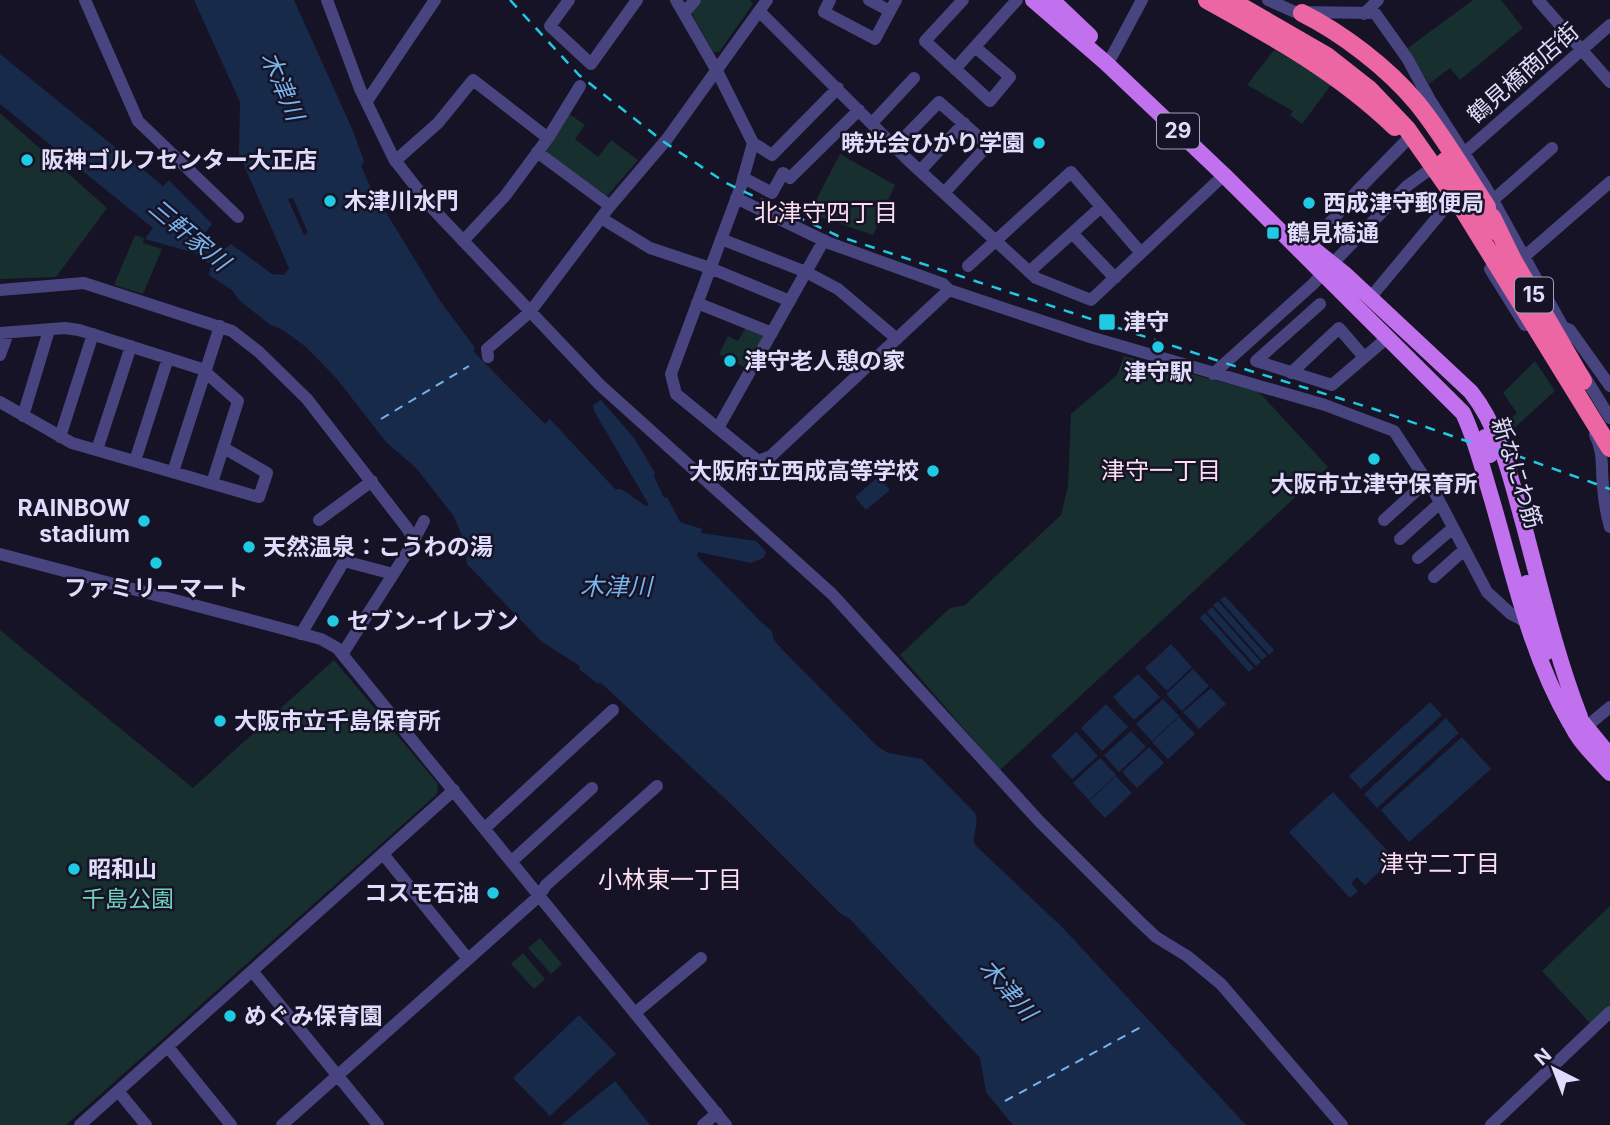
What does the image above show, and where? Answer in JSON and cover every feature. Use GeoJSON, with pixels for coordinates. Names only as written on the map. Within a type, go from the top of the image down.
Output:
{"type":"FeatureCollection","features":[{"type":"Feature","properties":{"kind":"highway","name":"15"},"geometry":{"type":"LineString","coordinates":[[1207,0],[1294,49],[1338,78],[1385,118],[1435,173]]}},
{"type":"Feature","properties":{"kind":"highway","name":"15"},"geometry":{"type":"LineString","coordinates":[[1230,0],[1303,40],[1348,71],[1399,119],[1610,448]]}},
{"type":"Feature","properties":{"kind":"highway","name":"15"},"geometry":{"type":"LineString","coordinates":[[1255,0],[1310,31],[1354,62],[1416,121],[1468,195],[1610,425]]}},
{"type":"Feature","properties":{"kind":"highway","name":"15"},"geometry":{"type":"LineString","coordinates":[[1291,7],[1323,23],[1378,65],[1416,102],[1443,138],[1487,207],[1583,381]]}},
{"type":"Feature","properties":{"kind":"main road","name":"新なにわ筋"},"geometry":{"type":"LineString","coordinates":[[1032,0],[1109,60],[1310,246],[1325,267]]}},
{"type":"Feature","properties":{"kind":"main road","name":"新なにわ筋"},"geometry":{"type":"LineString","coordinates":[[1052,0],[1224,175],[1325,267],[1472,411],[1485,437],[1551,669],[1564,702],[1610,773]]}},
{"type":"Feature","properties":{"kind":"main road"},"geometry":{"type":"LineString","coordinates":[[1325,267],[1370,298],[1471,392],[1493,424],[1578,726]]}},
{"type":"Feature","properties":{"kind":"main road"},"geometry":{"type":"LineString","coordinates":[[1325,267],[1387,338],[1451,400],[1467,420],[1526,622],[1553,694],[1578,726]]}},
{"type":"Feature","properties":{"kind":"main road","name":"新なにわ筋"},"geometry":{"type":"LineString","coordinates":[[1578,726],[1610,756]]}},
{"type":"Feature","properties":{"kind":"street"},"geometry":{"type":"LineString","coordinates":[[85,0],[138,121],[238,217]]}},
{"type":"Feature","properties":{"kind":"street"},"geometry":{"type":"LineString","coordinates":[[327,0],[360,89],[395,161],[433,209],[600,385],[832,594],[1039,821],[1156,937],[1187,956],[1221,984],[1342,1125]]}},
{"type":"Feature","properties":{"kind":"street"},"geometry":{"type":"LineString","coordinates":[[367,101],[435,0]]}},
{"type":"Feature","properties":{"kind":"street"},"geometry":{"type":"LineString","coordinates":[[569,0],[550,26],[591,64],[637,0]]}},
{"type":"Feature","properties":{"kind":"street"},"geometry":{"type":"LineString","coordinates":[[676,0],[717,71],[753,143],[772,155],[838,88]]}},
{"type":"Feature","properties":{"kind":"street"},"geometry":{"type":"LineString","coordinates":[[684,13],[695,0]]}},
{"type":"Feature","properties":{"kind":"street"},"geometry":{"type":"LineString","coordinates":[[488,357],[487,348],[530,312],[610,206],[664,142],[767,0]]}},
{"type":"Feature","properties":{"kind":"street"},"geometry":{"type":"LineString","coordinates":[[830,0],[824,12],[875,39],[893,5],[869,0]]}},
{"type":"Feature","properties":{"kind":"street"},"geometry":{"type":"LineString","coordinates":[[963,0],[925,41],[990,101],[1010,77],[975,47]]}},
{"type":"Feature","properties":{"kind":"street"},"geometry":{"type":"LineString","coordinates":[[955,69],[1017,0]]}},
{"type":"Feature","properties":{"kind":"street"},"geometry":{"type":"LineString","coordinates":[[1109,60],[1142,0]]}},
{"type":"Feature","properties":{"kind":"street"},"geometry":{"type":"LineString","coordinates":[[1195,0],[1339,80],[1377,113],[1435,173],[1510,304],[1600,444],[1604,464],[1602,482],[1605,511],[1610,527]]}},
{"type":"Feature","properties":{"kind":"street"},"geometry":{"type":"LineString","coordinates":[[1268,0],[1291,7],[1370,5],[1407,58],[1493,200],[1563,327],[1564,342],[1610,418]]}},
{"type":"Feature","properties":{"kind":"street"},"geometry":{"type":"LineString","coordinates":[[1538,0],[1610,82]]}},
{"type":"Feature","properties":{"kind":"street"},"geometry":{"type":"LineString","coordinates":[[759,11],[895,147],[1035,278],[1091,300],[1224,175]]}},
{"type":"Feature","properties":{"kind":"street","name":"鶴見橋商店街"},"geometry":{"type":"LineString","coordinates":[[1464,153],[1610,25]]}},
{"type":"Feature","properties":{"kind":"street"},"geometry":{"type":"LineString","coordinates":[[872,123],[914,78]]}},
{"type":"Feature","properties":{"kind":"street"},"geometry":{"type":"LineString","coordinates":[[395,161],[438,123],[473,80],[548,138]]}},
{"type":"Feature","properties":{"kind":"street"},"geometry":{"type":"LineString","coordinates":[[463,241],[505,196],[548,138],[580,86]]}},
{"type":"Feature","properties":{"kind":"street"},"geometry":{"type":"LineString","coordinates":[[895,147],[939,102],[988,145],[944,193]]}},
{"type":"Feature","properties":{"kind":"street"},"geometry":{"type":"LineString","coordinates":[[744,178],[772,193],[783,173],[790,178],[859,110]]}},
{"type":"Feature","properties":{"kind":"street"},"geometry":{"type":"LineString","coordinates":[[920,171],[964,123]]}},
{"type":"Feature","properties":{"kind":"street"},"geometry":{"type":"LineString","coordinates":[[1310,246],[1358,190],[1405,142]]}},
{"type":"Feature","properties":{"kind":"street"},"geometry":{"type":"LineString","coordinates":[[753,143],[744,178],[671,374],[676,394],[758,461],[771,456],[949,290]]}},
{"type":"Feature","properties":{"kind":"street"},"geometry":{"type":"LineString","coordinates":[[1493,200],[1552,148]]}},
{"type":"Feature","properties":{"kind":"street"},"geometry":{"type":"LineString","coordinates":[[537,152],[610,206]]}},
{"type":"Feature","properties":{"kind":"street"},"geometry":{"type":"LineString","coordinates":[[968,266],[1071,172],[1141,253]]}},
{"type":"Feature","properties":{"kind":"street"},"geometry":{"type":"LineString","coordinates":[[1213,374],[1407,186],[1435,173]]}},
{"type":"Feature","properties":{"kind":"street"},"geometry":{"type":"LineString","coordinates":[[1525,256],[1610,182]]}},
{"type":"Feature","properties":{"kind":"street"},"geometry":{"type":"LineString","coordinates":[[736,198],[824,240],[943,284],[949,290],[1090,337],[1325,405],[1394,431],[1440,503],[1487,592],[1511,614],[1526,622]]}},
{"type":"Feature","properties":{"kind":"street"},"geometry":{"type":"LineString","coordinates":[[1370,298],[1450,202]]}},
{"type":"Feature","properties":{"kind":"street"},"geometry":{"type":"LineString","coordinates":[[1029,272],[1101,207]]}},
{"type":"Feature","properties":{"kind":"street"},"geometry":{"type":"LineString","coordinates":[[601,218],[650,248],[710,268],[790,301]]}},
{"type":"Feature","properties":{"kind":"street"},"geometry":{"type":"LineString","coordinates":[[1072,233],[1115,278]]}},
{"type":"Feature","properties":{"kind":"street"},"geometry":{"type":"LineString","coordinates":[[721,239],[806,272],[838,289],[897,339]]}},
{"type":"Feature","properties":{"kind":"street"},"geometry":{"type":"LineString","coordinates":[[718,428],[824,240]]}},
{"type":"Feature","properties":{"kind":"street"},"geometry":{"type":"LineString","coordinates":[[0,290],[84,283],[232,331],[259,352],[307,398],[407,528],[411,535],[411,544]]}},
{"type":"Feature","properties":{"kind":"street"},"geometry":{"type":"LineString","coordinates":[[697,303],[772,333]]}},
{"type":"Feature","properties":{"kind":"street"},"geometry":{"type":"LineString","coordinates":[[1320,304],[1256,361],[1332,385],[1387,338]]}},
{"type":"Feature","properties":{"kind":"street"},"geometry":{"type":"LineString","coordinates":[[173,472],[220,326]]}},
{"type":"Feature","properties":{"kind":"street"},"geometry":{"type":"LineString","coordinates":[[1540,347],[1563,327]]}},
{"type":"Feature","properties":{"kind":"street"},"geometry":{"type":"LineString","coordinates":[[1563,327],[1570,330],[1610,386]]}},
{"type":"Feature","properties":{"kind":"street"},"geometry":{"type":"LineString","coordinates":[[0,355],[4,333],[65,328],[93,334],[206,372],[238,401],[212,483]]}},
{"type":"Feature","properties":{"kind":"street"},"geometry":{"type":"LineString","coordinates":[[1291,373],[1339,328],[1364,357]]}},
{"type":"Feature","properties":{"kind":"street"},"geometry":{"type":"LineString","coordinates":[[23,416],[49,330]]}},
{"type":"Feature","properties":{"kind":"street"},"geometry":{"type":"LineString","coordinates":[[60,438],[93,334]]}},
{"type":"Feature","properties":{"kind":"street"},"geometry":{"type":"LineString","coordinates":[[97,450],[131,346]]}},
{"type":"Feature","properties":{"kind":"street"},"geometry":{"type":"LineString","coordinates":[[135,461],[168,358]]}},
{"type":"Feature","properties":{"kind":"street"},"geometry":{"type":"LineString","coordinates":[[0,402],[60,438],[259,496],[267,473],[224,448]]}},
{"type":"Feature","properties":{"kind":"street"},"geometry":{"type":"LineString","coordinates":[[319,520],[372,481]]}},
{"type":"Feature","properties":{"kind":"street"},"geometry":{"type":"LineString","coordinates":[[1384,520],[1427,481]]}},
{"type":"Feature","properties":{"kind":"street"},"geometry":{"type":"LineString","coordinates":[[1401,539],[1440,503]]}},
{"type":"Feature","properties":{"kind":"street"},"geometry":{"type":"LineString","coordinates":[[343,653],[424,521]]}},
{"type":"Feature","properties":{"kind":"street"},"geometry":{"type":"LineString","coordinates":[[1418,558],[1453,528]]}},
{"type":"Feature","properties":{"kind":"street"},"geometry":{"type":"LineString","coordinates":[[1434,577],[1464,550]]}},
{"type":"Feature","properties":{"kind":"street"},"geometry":{"type":"LineString","coordinates":[[0,554],[300,634],[330,643],[343,653],[726,1125]]}},
{"type":"Feature","properties":{"kind":"street"},"geometry":{"type":"LineString","coordinates":[[300,634],[344,561],[393,574]]}},
{"type":"Feature","properties":{"kind":"street"},"geometry":{"type":"LineString","coordinates":[[1578,726],[1610,707]]}},
{"type":"Feature","properties":{"kind":"street"},"geometry":{"type":"LineString","coordinates":[[485,828],[613,710]]}},
{"type":"Feature","properties":{"kind":"street"},"geometry":{"type":"LineString","coordinates":[[282,1125],[657,786]]}},
{"type":"Feature","properties":{"kind":"street"},"geometry":{"type":"LineString","coordinates":[[512,861],[593,788]]}},
{"type":"Feature","properties":{"kind":"street"},"geometry":{"type":"LineString","coordinates":[[80,1125],[454,790]]}},
{"type":"Feature","properties":{"kind":"street"},"geometry":{"type":"LineString","coordinates":[[383,855],[468,959]]}},
{"type":"Feature","properties":{"kind":"street"},"geometry":{"type":"LineString","coordinates":[[635,1013],[701,958]]}},
{"type":"Feature","properties":{"kind":"street"},"geometry":{"type":"LineString","coordinates":[[253,972],[378,1125]]}},
{"type":"Feature","properties":{"kind":"street"},"geometry":{"type":"LineString","coordinates":[[1490,1125],[1610,1012]]}},
{"type":"Feature","properties":{"kind":"street"},"geometry":{"type":"LineString","coordinates":[[168,1047],[231,1125]]}},
{"type":"Feature","properties":{"kind":"street"},"geometry":{"type":"LineString","coordinates":[[118,1091],[146,1125]]}},
{"type":"Feature","properties":{"kind":"street"},"geometry":{"type":"LineString","coordinates":[[703,1125],[717,1114]]}},
{"type":"Feature","properties":{"kind":"green space"},"geometry":{"type":"Polygon","coordinates":[[[699,0],[750,0],[753,4],[719,52],[713,52],[692,14],[699,0]]]}},
{"type":"Feature","properties":{"kind":"green space"},"geometry":{"type":"Polygon","coordinates":[[[1473,0],[1501,0],[1523,28],[1460,80],[1450,68],[1429,84],[1408,48],[1473,0]]]}},
{"type":"Feature","properties":{"kind":"green space"},"geometry":{"type":"Polygon","coordinates":[[[1274,50],[1331,85],[1302,124],[1290,115],[1293,111],[1247,85],[1274,50]]]}},
{"type":"Feature","properties":{"kind":"green space","name":"阪神ゴルフセンター大正店"},"geometry":{"type":"Polygon","coordinates":[[[0,113],[107,208],[56,277],[0,279],[0,113]]]}},
{"type":"Feature","properties":{"kind":"green space"},"geometry":{"type":"Polygon","coordinates":[[[568,113],[585,125],[575,139],[598,157],[611,140],[638,160],[608,195],[605,196],[541,152],[568,113]]]}},
{"type":"Feature","properties":{"kind":"green space"},"geometry":{"type":"Polygon","coordinates":[[[840,154],[895,185],[873,235],[820,217],[816,200],[840,154]]]}},
{"type":"Feature","properties":{"kind":"green space"},"geometry":{"type":"Polygon","coordinates":[[[135,235],[144,238],[143,243],[162,249],[143,294],[114,285],[135,235]]]}},
{"type":"Feature","properties":{"kind":"green space"},"geometry":{"type":"Polygon","coordinates":[[[747,325],[769,334],[746,368],[719,354],[728,336],[738,341],[747,325]]]}},
{"type":"Feature","properties":{"kind":"green space"},"geometry":{"type":"Polygon","coordinates":[[[1124,356],[1259,392],[1328,467],[1000,770],[900,655],[950,608],[965,605],[1061,515],[1068,486],[1071,414],[1117,375],[1124,356]]]}},
{"type":"Feature","properties":{"kind":"green space"},"geometry":{"type":"Polygon","coordinates":[[[1535,361],[1555,391],[1504,437],[1501,428],[1517,413],[1503,393],[1535,361]]]}},
{"type":"Feature","properties":{"kind":"green space","name":"千島公園"},"geometry":{"type":"Polygon","coordinates":[[[0,630],[193,788],[334,660],[438,784],[437,794],[66,1125],[0,1125],[0,630]]]}},
{"type":"Feature","properties":{"kind":"green space"},"geometry":{"type":"Polygon","coordinates":[[[1610,906],[1610,1006],[1591,1024],[1542,971],[1610,906]]]}},
{"type":"Feature","properties":{"kind":"green space"},"geometry":{"type":"Polygon","coordinates":[[[540,938],[562,964],[551,974],[528,948],[540,938]]]}},
{"type":"Feature","properties":{"kind":"green space"},"geometry":{"type":"Polygon","coordinates":[[[523,953],[545,979],[534,989],[511,964],[523,953]]]}},
{"type":"Feature","properties":{"kind":"water","name":"木津川"},"geometry":{"type":"Polygon","coordinates":[[[194,0],[294,0],[353,131],[364,161],[361,166],[378,204],[381,204],[438,298],[475,348],[473,351],[545,424],[550,419],[615,489],[621,489],[646,506],[649,505],[594,411],[593,405],[601,400],[634,438],[655,473],[664,498],[667,497],[680,522],[702,529],[701,533],[756,541],[766,552],[763,558],[751,563],[698,552],[697,556],[772,631],[777,644],[877,746],[888,753],[922,759],[975,813],[975,845],[1063,928],[1246,1125],[1013,1125],[986,1092],[980,1058],[849,918],[841,914],[734,807],[600,682],[598,684],[579,669],[580,666],[542,642],[467,564],[464,540],[453,515],[416,468],[386,442],[337,379],[306,347],[283,330],[269,324],[239,300],[232,290],[209,275],[211,265],[195,253],[145,239],[153,228],[0,104],[0,54],[163,186],[169,180],[212,224],[205,233],[223,250],[231,244],[272,274],[284,275],[290,267],[239,154],[240,102],[194,0]],[[293,198],[288,199],[304,235],[308,233],[293,198]]]}},
{"type":"Feature","properties":{"kind":"water"},"geometry":{"type":"Polygon","coordinates":[[[878,477],[890,490],[866,510],[855,497],[878,477]]]}},
{"type":"Feature","properties":{"kind":"water"},"geometry":{"type":"Polygon","coordinates":[[[1225,596],[1274,650],[1269,655],[1220,600],[1225,596]]]}},
{"type":"Feature","properties":{"kind":"water"},"geometry":{"type":"Polygon","coordinates":[[[1218,601],[1267,656],[1262,660],[1213,605],[1218,601]]]}},
{"type":"Feature","properties":{"kind":"water"},"geometry":{"type":"Polygon","coordinates":[[[1212,607],[1261,662],[1256,666],[1207,612],[1212,607]]]}},
{"type":"Feature","properties":{"kind":"water"},"geometry":{"type":"Polygon","coordinates":[[[1205,613],[1254,668],[1249,672],[1200,618],[1205,613]]]}},
{"type":"Feature","properties":{"kind":"water"},"geometry":{"type":"Polygon","coordinates":[[[1171,644],[1192,667],[1167,691],[1145,668],[1171,644]]]}},
{"type":"Feature","properties":{"kind":"water"},"geometry":{"type":"Polygon","coordinates":[[[1193,669],[1209,686],[1182,711],[1166,694],[1193,669]]]}},
{"type":"Feature","properties":{"kind":"water"},"geometry":{"type":"Polygon","coordinates":[[[1138,674],[1160,697],[1134,720],[1113,697],[1138,674]]]}},
{"type":"Feature","properties":{"kind":"water"},"geometry":{"type":"Polygon","coordinates":[[[1211,688],[1226,704],[1199,729],[1183,712],[1211,688]]]}},
{"type":"Feature","properties":{"kind":"water"},"geometry":{"type":"Polygon","coordinates":[[[1163,699],[1179,716],[1152,741],[1136,724],[1163,699]]]}},
{"type":"Feature","properties":{"kind":"water"},"geometry":{"type":"Polygon","coordinates":[[[1430,702],[1442,715],[1361,789],[1349,776],[1430,702]]]}},
{"type":"Feature","properties":{"kind":"water"},"geometry":{"type":"Polygon","coordinates":[[[1106,704],[1128,727],[1102,751],[1081,728],[1106,704]]]}},
{"type":"Feature","properties":{"kind":"water"},"geometry":{"type":"Polygon","coordinates":[[[1179,717],[1195,734],[1168,759],[1152,742],[1179,717]]]}},
{"type":"Feature","properties":{"kind":"water"},"geometry":{"type":"Polygon","coordinates":[[[1446,718],[1459,733],[1377,808],[1364,794],[1446,718]]]}},
{"type":"Feature","properties":{"kind":"water"},"geometry":{"type":"Polygon","coordinates":[[[1131,731],[1146,747],[1119,772],[1104,755],[1131,731]]]}},
{"type":"Feature","properties":{"kind":"water"},"geometry":{"type":"Polygon","coordinates":[[[1076,732],[1098,756],[1072,779],[1051,756],[1076,732]]]}},
{"type":"Feature","properties":{"kind":"water"},"geometry":{"type":"Polygon","coordinates":[[[1462,737],[1491,769],[1409,842],[1381,810],[1462,737]]]}},
{"type":"Feature","properties":{"kind":"water"},"geometry":{"type":"Polygon","coordinates":[[[1149,747],[1164,763],[1137,788],[1122,772],[1149,747]]]}},
{"type":"Feature","properties":{"kind":"water"},"geometry":{"type":"Polygon","coordinates":[[[1100,758],[1116,775],[1089,800],[1073,783],[1100,758]]]}},
{"type":"Feature","properties":{"kind":"water"},"geometry":{"type":"Polygon","coordinates":[[[1116,776],[1132,793],[1105,818],[1089,801],[1116,776]]]}},
{"type":"Feature","properties":{"kind":"water"},"geometry":{"type":"Polygon","coordinates":[[[1333,792],[1394,858],[1365,885],[1357,877],[1351,883],[1358,891],[1350,898],[1289,832],[1333,792]]]}},
{"type":"Feature","properties":{"kind":"water"},"geometry":{"type":"Polygon","coordinates":[[[579,1015],[616,1054],[550,1116],[513,1078],[579,1015]]]}},
{"type":"Feature","properties":{"kind":"water"},"geometry":{"type":"Polygon","coordinates":[[[615,1081],[650,1125],[561,1125],[615,1081]]]}},
{"type":"Feature","properties":{"kind":"ferry route"},"geometry":{"type":"LineString","coordinates":[[381,419],[469,366]]}},
{"type":"Feature","properties":{"kind":"ferry route"},"geometry":{"type":"LineString","coordinates":[[1005,1101],[1143,1026]]}},
{"type":"Feature","properties":{"kind":"railway"},"geometry":{"type":"LineString","coordinates":[[510,0],[579,75],[664,142],[726,183],[838,236],[1475,444],[1501,450],[1610,489]]}},
{"type":"Feature","properties":{"kind":"place","name":"暁光会ひかり学園"},"geometry":{"type":"Point","coordinates":[1039,143]}},
{"type":"Feature","properties":{"kind":"place","name":"阪神ゴルフセンター大正店"},"geometry":{"type":"Point","coordinates":[27,160]}},
{"type":"Feature","properties":{"kind":"place","name":"木津川水門"},"geometry":{"type":"Point","coordinates":[330,201]}},
{"type":"Feature","properties":{"kind":"place","name":"西成津守郵便局"},"geometry":{"type":"Point","coordinates":[1309,203]}},
{"type":"Feature","properties":{"kind":"place","name":"鶴見橋通"},"geometry":{"type":"Point","coordinates":[1273,233]}},
{"type":"Feature","properties":{"kind":"place","name":"津守"},"geometry":{"type":"Point","coordinates":[1107,322]}},
{"type":"Feature","properties":{"kind":"place","name":"津守駅"},"geometry":{"type":"Point","coordinates":[1158,347]}},
{"type":"Feature","properties":{"kind":"place","name":"津守老人憩の家"},"geometry":{"type":"Point","coordinates":[730,361]}},
{"type":"Feature","properties":{"kind":"place","name":"大阪市立津守保育所"},"geometry":{"type":"Point","coordinates":[1374,459]}},
{"type":"Feature","properties":{"kind":"place","name":"大阪府立西成高等学校"},"geometry":{"type":"Point","coordinates":[933,471]}},
{"type":"Feature","properties":{"kind":"place","name":"RAINBOW stadium"},"geometry":{"type":"Point","coordinates":[144,521]}},
{"type":"Feature","properties":{"kind":"place","name":"天然温泉：こうわの湯"},"geometry":{"type":"Point","coordinates":[249,547]}},
{"type":"Feature","properties":{"kind":"place","name":"ファミリーマート"},"geometry":{"type":"Point","coordinates":[156,563]}},
{"type":"Feature","properties":{"kind":"place","name":"セブン-イレブン"},"geometry":{"type":"Point","coordinates":[333,621]}},
{"type":"Feature","properties":{"kind":"place","name":"大阪市立千島保育所"},"geometry":{"type":"Point","coordinates":[220,721]}},
{"type":"Feature","properties":{"kind":"place","name":"昭和山"},"geometry":{"type":"Point","coordinates":[74,869]}},
{"type":"Feature","properties":{"kind":"place","name":"コスモ石油"},"geometry":{"type":"Point","coordinates":[493,893]}},
{"type":"Feature","properties":{"kind":"place","name":"めぐみ保育園"},"geometry":{"type":"Point","coordinates":[230,1016]}},
{"type":"Feature","properties":{"kind":"district","name":"北津守四丁目"},"geometry":{"type":"Point","coordinates":[826,213]}},
{"type":"Feature","properties":{"kind":"district","name":"津守一丁目"},"geometry":{"type":"Point","coordinates":[1161,471]}},
{"type":"Feature","properties":{"kind":"district","name":"津守二丁目"},"geometry":{"type":"Point","coordinates":[1440,864]}},
{"type":"Feature","properties":{"kind":"district","name":"小林東一丁目"},"geometry":{"type":"Point","coordinates":[670,880]}},
{"type":"Feature","properties":{"kind":"water label","name":"三軒家川"},"geometry":{"type":"Point","coordinates":[189,235]}}]}
